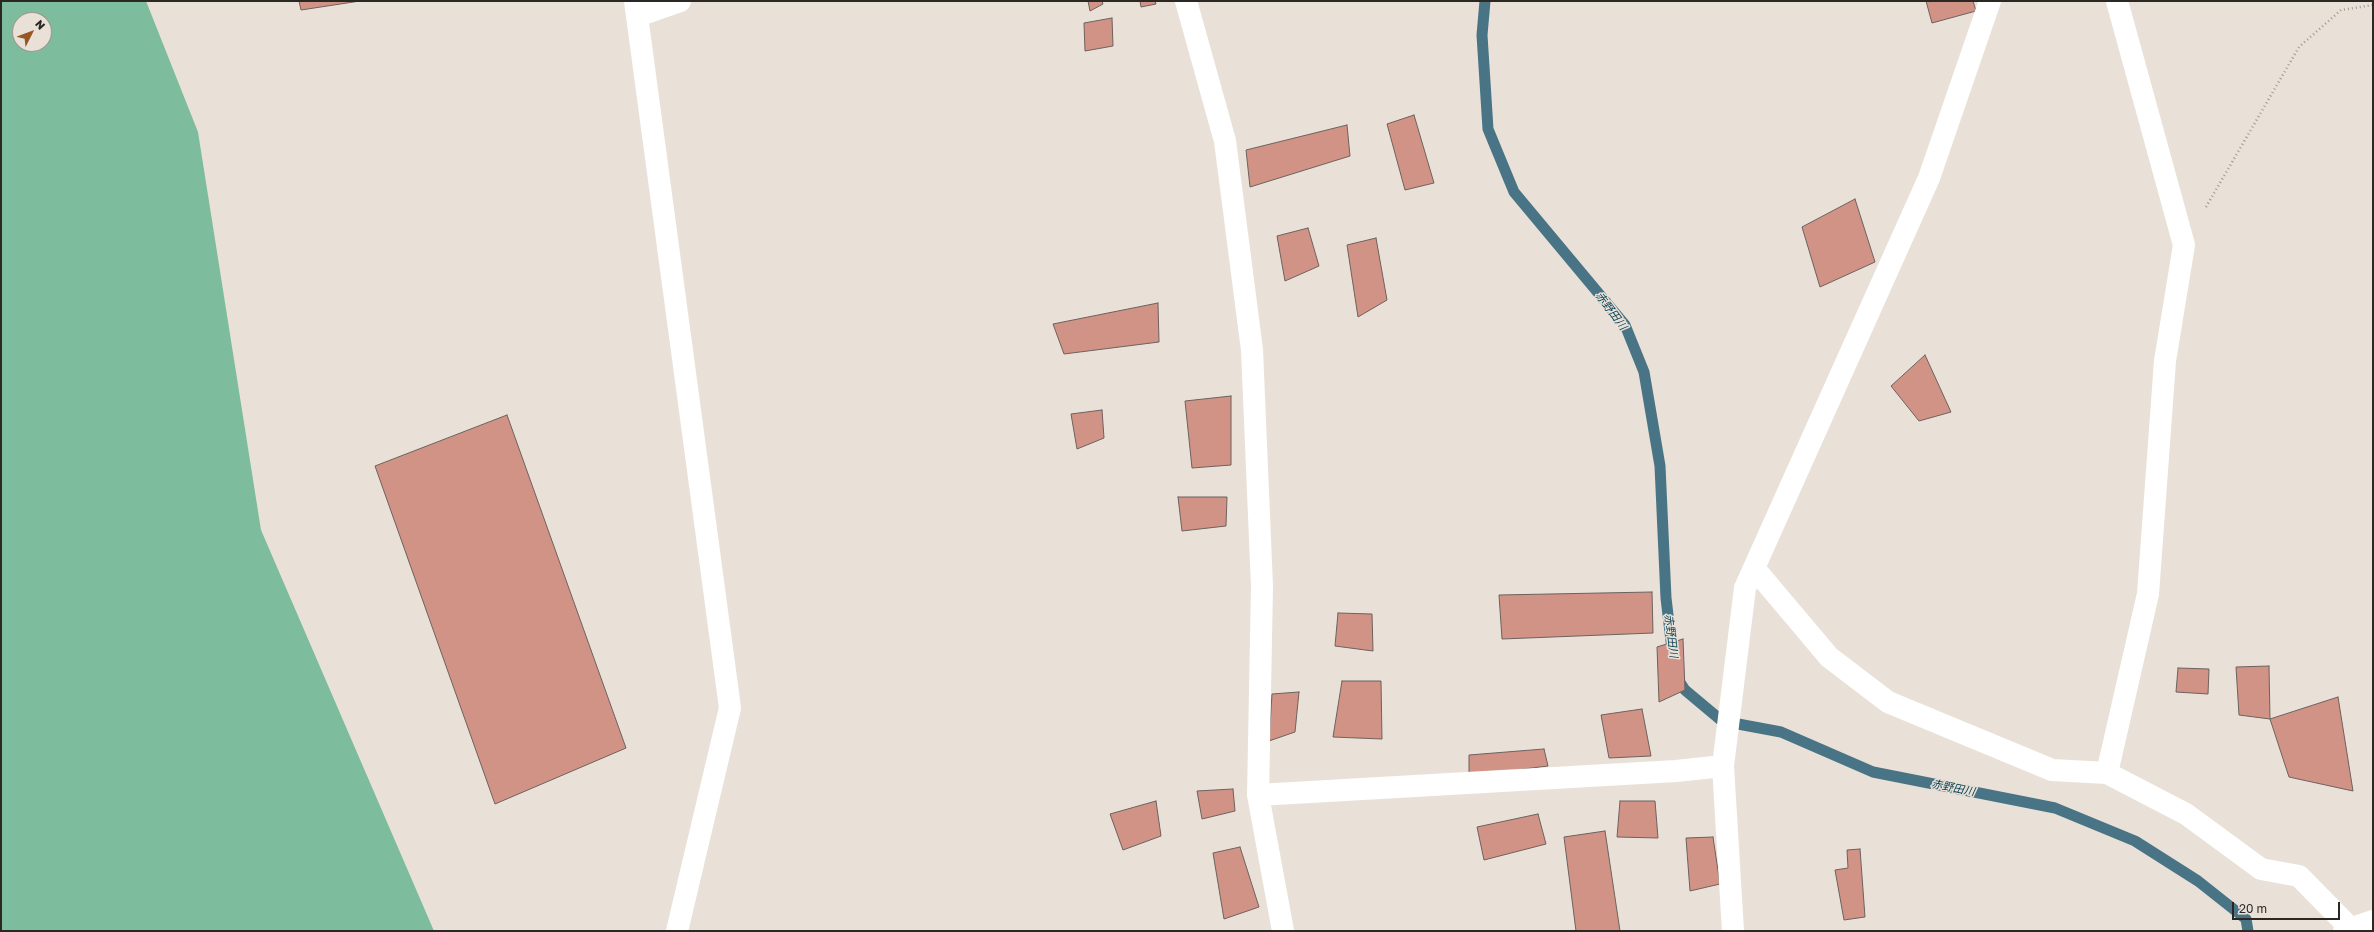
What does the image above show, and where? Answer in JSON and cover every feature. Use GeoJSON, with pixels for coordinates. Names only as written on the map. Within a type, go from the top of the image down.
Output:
{"type":"FeatureCollection","features":[{"type":"Feature","properties":{"kind":"street"},"geometry":{"type":"LineString","coordinates":[[677,931],[730,708],[636,8],[680,1]]}},
{"type":"Feature","properties":{"kind":"street"},"geometry":{"type":"LineString","coordinates":[[1186,1],[1225,140],[1252,350],[1262,586],[1258,795],[1283,931]]}},
{"type":"Feature","properties":{"kind":"street"},"geometry":{"type":"LineString","coordinates":[[1733,931],[1722,766],[1745,588],[1929,178],[1990,1]]}},
{"type":"Feature","properties":{"kind":"street"},"geometry":{"type":"LineString","coordinates":[[2106,773],[2148,594],[2165,360],[2184,245],[2117,1]]}},
{"type":"Feature","properties":{"kind":"street"},"geometry":{"type":"LineString","coordinates":[[1754,568],[1830,657],[1888,702],[2052,770],[2106,773],[2186,814],[2261,869],[2299,876],[2350,930],[2373,921]]}},
{"type":"Feature","properties":{"kind":"street"},"geometry":{"type":"LineString","coordinates":[[1258,795],[1676,771],[1722,766]]}},
{"type":"Feature","properties":{"kind":"path"},"geometry":{"type":"LineString","coordinates":[[2184,245],[2299,47],[2341,10],[2373,5]]}},
{"type":"Feature","properties":{"kind":"green space"},"geometry":{"type":"Polygon","coordinates":[[[1,1],[146,1],[198,132],[261,530],[434,931],[1,931],[1,1]]]}},
{"type":"Feature","properties":{"kind":"building"},"geometry":{"type":"Polygon","coordinates":[[[299,1],[360,1],[301,10],[299,1]]]}},
{"type":"Feature","properties":{"kind":"building"},"geometry":{"type":"Polygon","coordinates":[[[1088,1],[1102,1],[1103,4],[1090,11],[1088,1]]]}},
{"type":"Feature","properties":{"kind":"building"},"geometry":{"type":"Polygon","coordinates":[[[1140,1],[1155,1],[1156,4],[1141,7],[1140,1]]]}},
{"type":"Feature","properties":{"kind":"building"},"geometry":{"type":"Polygon","coordinates":[[[1926,1],[1973,1],[1976,11],[1932,23],[1926,1]]]}},
{"type":"Feature","properties":{"kind":"building"},"geometry":{"type":"Polygon","coordinates":[[[1112,18],[1113,46],[1085,51],[1084,23],[1112,18]]]}},
{"type":"Feature","properties":{"kind":"building"},"geometry":{"type":"Polygon","coordinates":[[[1414,115],[1434,183],[1405,190],[1387,124],[1414,115]]]}},
{"type":"Feature","properties":{"kind":"building"},"geometry":{"type":"Polygon","coordinates":[[[1347,125],[1350,156],[1250,187],[1246,150],[1347,125]]]}},
{"type":"Feature","properties":{"kind":"building"},"geometry":{"type":"Polygon","coordinates":[[[1855,199],[1875,262],[1820,287],[1802,227],[1855,199]]]}},
{"type":"Feature","properties":{"kind":"building"},"geometry":{"type":"Polygon","coordinates":[[[1308,228],[1319,266],[1285,281],[1277,236],[1308,228]]]}},
{"type":"Feature","properties":{"kind":"building"},"geometry":{"type":"Polygon","coordinates":[[[1376,238],[1387,300],[1358,317],[1347,245],[1376,238]]]}},
{"type":"Feature","properties":{"kind":"building"},"geometry":{"type":"Polygon","coordinates":[[[1158,303],[1159,342],[1064,354],[1053,324],[1158,303]]]}},
{"type":"Feature","properties":{"kind":"building"},"geometry":{"type":"Polygon","coordinates":[[[1925,355],[1951,412],[1919,421],[1891,386],[1925,355]]]}},
{"type":"Feature","properties":{"kind":"building"},"geometry":{"type":"Polygon","coordinates":[[[1231,396],[1231,465],[1192,468],[1185,401],[1231,396]]]}},
{"type":"Feature","properties":{"kind":"building"},"geometry":{"type":"Polygon","coordinates":[[[1102,410],[1104,438],[1077,449],[1071,414],[1102,410]]]}},
{"type":"Feature","properties":{"kind":"building"},"geometry":{"type":"Polygon","coordinates":[[[507,415],[626,748],[495,804],[375,466],[507,415]]]}},
{"type":"Feature","properties":{"kind":"building"},"geometry":{"type":"Polygon","coordinates":[[[1178,497],[1227,497],[1226,526],[1182,531],[1178,497]]]}},
{"type":"Feature","properties":{"kind":"building"},"geometry":{"type":"Polygon","coordinates":[[[1652,592],[1653,633],[1502,639],[1499,595],[1652,592]]]}},
{"type":"Feature","properties":{"kind":"building"},"geometry":{"type":"Polygon","coordinates":[[[1338,613],[1372,614],[1373,651],[1335,646],[1338,613]]]}},
{"type":"Feature","properties":{"kind":"building"},"geometry":{"type":"Polygon","coordinates":[[[1683,639],[1685,690],[1659,702],[1657,647],[1683,639]]]}},
{"type":"Feature","properties":{"kind":"building"},"geometry":{"type":"Polygon","coordinates":[[[2269,666],[2270,719],[2239,715],[2236,667],[2269,666]]]}},
{"type":"Feature","properties":{"kind":"building"},"geometry":{"type":"Polygon","coordinates":[[[2178,668],[2209,669],[2208,694],[2176,692],[2178,668]]]}},
{"type":"Feature","properties":{"kind":"building"},"geometry":{"type":"Polygon","coordinates":[[[1342,681],[1381,681],[1382,739],[1333,737],[1342,681]]]}},
{"type":"Feature","properties":{"kind":"building"},"geometry":{"type":"Polygon","coordinates":[[[1299,692],[1295,732],[1269,741],[1272,694],[1299,692]]]}},
{"type":"Feature","properties":{"kind":"building"},"geometry":{"type":"Polygon","coordinates":[[[2338,697],[2353,791],[2289,777],[2270,719],[2338,697]]]}},
{"type":"Feature","properties":{"kind":"building"},"geometry":{"type":"Polygon","coordinates":[[[1642,709],[1651,756],[1609,758],[1601,715],[1642,709]]]}},
{"type":"Feature","properties":{"kind":"building"},"geometry":{"type":"Polygon","coordinates":[[[1544,749],[1548,766],[1469,776],[1469,755],[1544,749]]]}},
{"type":"Feature","properties":{"kind":"building"},"geometry":{"type":"Polygon","coordinates":[[[1233,789],[1235,811],[1202,819],[1197,791],[1233,789]]]}},
{"type":"Feature","properties":{"kind":"building"},"geometry":{"type":"Polygon","coordinates":[[[1156,801],[1161,836],[1123,850],[1110,814],[1156,801]]]}},
{"type":"Feature","properties":{"kind":"building"},"geometry":{"type":"Polygon","coordinates":[[[1620,801],[1655,801],[1658,838],[1617,837],[1620,801]]]}},
{"type":"Feature","properties":{"kind":"building"},"geometry":{"type":"Polygon","coordinates":[[[1538,814],[1546,844],[1484,860],[1477,827],[1538,814]]]}},
{"type":"Feature","properties":{"kind":"building"},"geometry":{"type":"Polygon","coordinates":[[[1605,831],[1620,931],[1576,931],[1564,837],[1605,831]]]}},
{"type":"Feature","properties":{"kind":"building"},"geometry":{"type":"Polygon","coordinates":[[[1713,837],[1720,884],[1690,891],[1686,838],[1713,837]]]}},
{"type":"Feature","properties":{"kind":"building"},"geometry":{"type":"Polygon","coordinates":[[[1240,847],[1259,907],[1224,919],[1213,853],[1240,847]]]}},
{"type":"Feature","properties":{"kind":"building"},"geometry":{"type":"Polygon","coordinates":[[[1860,849],[1865,917],[1844,920],[1835,870],[1848,868],[1847,850],[1860,849]]]}},
{"type":"Feature","properties":{"kind":"waterway","name":"赤野田川"},"geometry":{"type":"LineString","coordinates":[[1485,1],[1482,35],[1488,129],[1514,192],[1625,325],[1644,372],[1660,466],[1666,598],[1673,658]]}},
{"type":"Feature","properties":{"kind":"waterway","name":"赤野田川"},"geometry":{"type":"LineString","coordinates":[[1677,678],[1685,690],[1722,721],[1781,732],[1873,772],[2055,808],[2135,841],[2198,881],[2246,919],[2248,931]]}}]}
